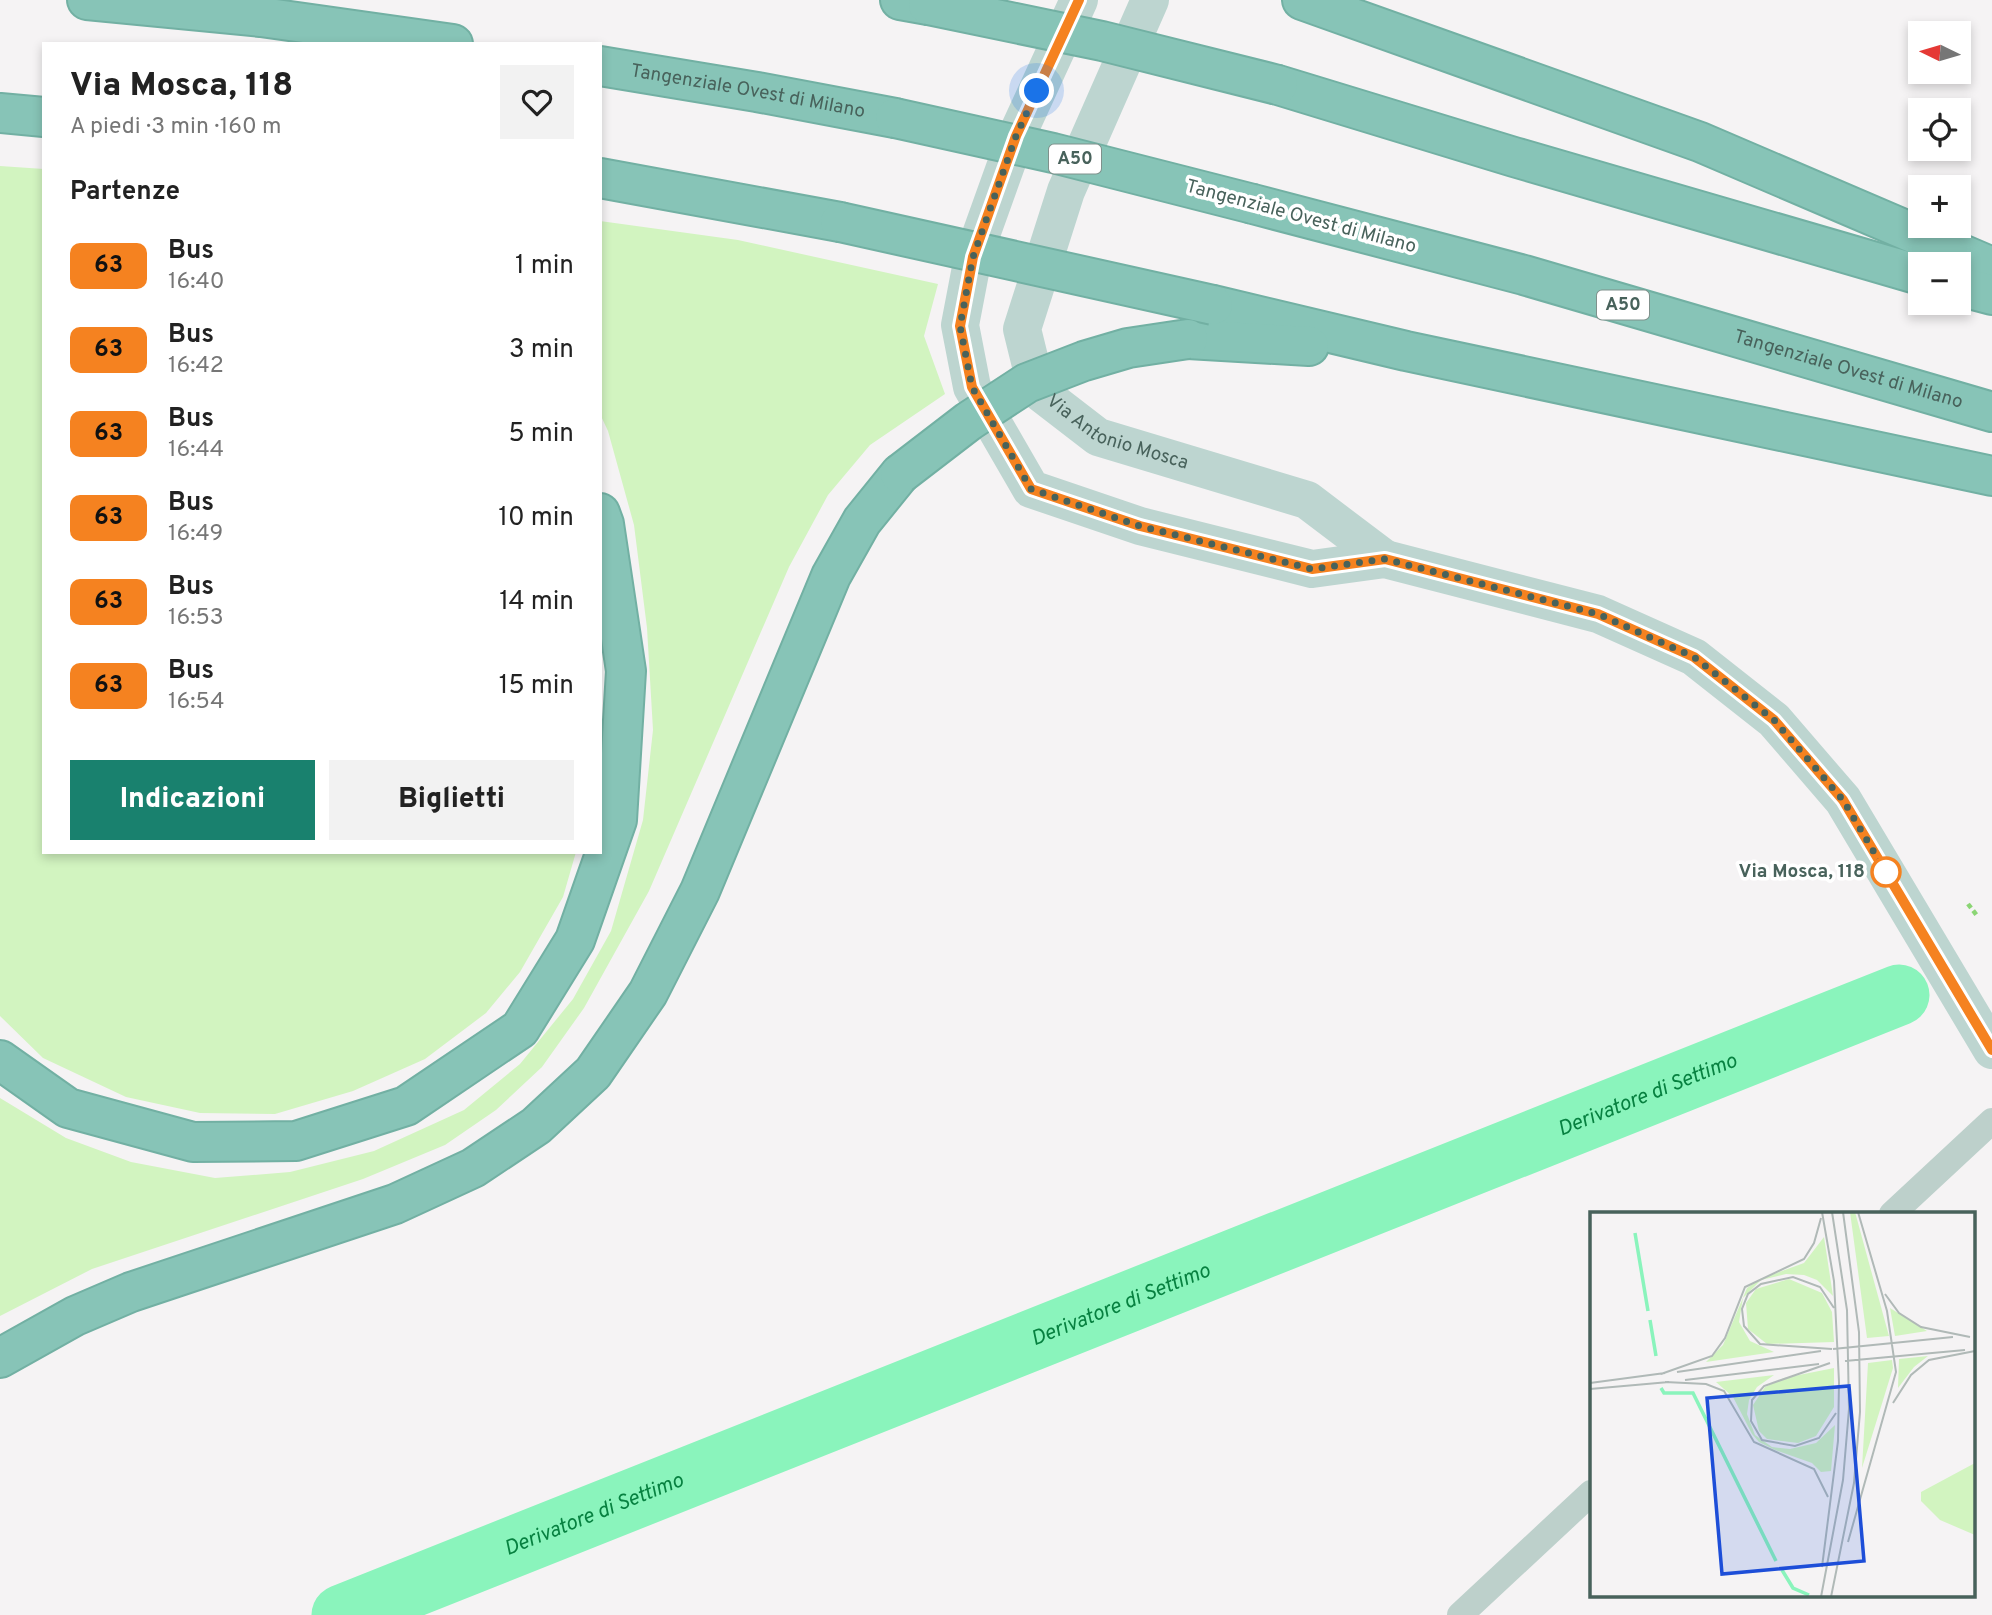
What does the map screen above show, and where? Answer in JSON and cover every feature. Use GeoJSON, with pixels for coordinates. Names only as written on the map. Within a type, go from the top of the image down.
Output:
{"type":"FeatureCollection","features":[{"type":"Feature","properties":{"kind":"highway"},"geometry":{"type":"LineString","coordinates":[[87,0],[261,17],[439,42]]}},
{"type":"Feature","properties":{"kind":"highway"},"geometry":{"type":"LineString","coordinates":[[1306,2],[1700,142],[1992,267]]}},
{"type":"Feature","properties":{"kind":"highway"},"geometry":{"type":"LineString","coordinates":[[914,3],[1102,41],[1278,85],[1514,158],[1908,272]]}},
{"type":"Feature","properties":{"kind":"highway","name":"Tangenziale Ovest di Milano"},"geometry":{"type":"LineString","coordinates":[[602,66],[895,118],[1053,153],[1524,275],[1992,412]]}},
{"type":"Feature","properties":{"kind":"highway"},"geometry":{"type":"LineString","coordinates":[[0,113],[42,117]]}},
{"type":"Feature","properties":{"kind":"highway"},"geometry":{"type":"LineString","coordinates":[[602,178],[839,222],[1406,351],[1992,476]]}},
{"type":"Feature","properties":{"kind":"highway"},"geometry":{"type":"LineString","coordinates":[[1971,289],[1992,295]]}},
{"type":"Feature","properties":{"kind":"highway"},"geometry":{"type":"LineString","coordinates":[[0,1358],[75,1316],[131,1292],[394,1204],[472,1168],[536,1126],[593,1073],[648,993],[700,891],[831,576],[862,521],[900,474],[969,421],[1027,383],[1084,361],[1128,348],[1188,339],[1406,351]]}},
{"type":"Feature","properties":{"kind":"highway"},"geometry":{"type":"LineString","coordinates":[[0,1060],[68,1108],[193,1142],[296,1140],[406,1106],[520,1029],[575,940],[617,820],[626,671],[602,518]]}},
{"type":"Feature","properties":{"kind":"street","name":"Via Antonio Mosca"},"geometry":{"type":"LineString","coordinates":[[1079,0],[1016,136],[973,257],[960,326],[972,387],[1031,489],[1140,526],[1312,569],[1385,559],[1598,614],[1694,657],[1774,720],[1843,800],[1992,1050]]}},
{"type":"Feature","properties":{"kind":"street","name":"Via Antonio Mosca"},"geometry":{"type":"LineString","coordinates":[[1150,0],[1066,191],[1022,329],[1037,390],[1098,437],[1307,500],[1385,559]]}},
{"type":"Feature","properties":{"kind":"lane"},"geometry":{"type":"LineString","coordinates":[[1894,1212],[1992,1121]]}},
{"type":"Feature","properties":{"kind":"lane"},"geometry":{"type":"LineString","coordinates":[[1460,1615],[1590,1494]]}},
{"type":"Feature","properties":{"kind":"green space"},"geometry":{"type":"Polygon","coordinates":[[[0,166],[42,169],[42,854],[575,854],[563,897],[520,972],[486,1013],[425,1059],[353,1091],[275,1114],[200,1113],[126,1097],[43,1058],[0,1016],[0,166]]]}},
{"type":"Feature","properties":{"kind":"green space"},"geometry":{"type":"Polygon","coordinates":[[[602,221],[738,240],[938,284],[924,336],[945,394],[870,445],[828,495],[789,567],[649,891],[584,1008],[542,1067],[496,1110],[445,1145],[363,1179],[92,1269],[0,1316],[0,1098],[66,1138],[131,1162],[215,1178],[290,1172],[374,1151],[464,1110],[520,1064],[573,999],[611,931],[643,820],[653,730],[647,628],[634,525],[602,418],[602,221]]]}},
{"type":"Feature","properties":{"kind":"waterway","name":"Derivatore di Settimo"},"geometry":{"type":"LineString","coordinates":[[342,1615],[1899,995]]}},
{"type":"Feature","properties":{"kind":"bus line","name":"63"},"geometry":{"type":"LineString","coordinates":[[1079,0],[1016,136],[973,257],[960,326],[972,387],[1031,489],[1140,526],[1312,569],[1385,559],[1598,614],[1694,657],[1774,720],[1843,800],[1992,1050]]}},
{"type":"Feature","properties":{"kind":"place","name":"Via Mosca, 118"},"geometry":{"type":"Point","coordinates":[1886,872]}},
{"type":"Feature","properties":{"kind":"route"},"geometry":{"type":"LineString","coordinates":[[1037,91],[1016,136],[973,257],[960,326],[972,387],[1031,489],[1140,526],[1312,569],[1385,559],[1598,614],[1694,657],[1774,720],[1843,800],[1887,874],[1886,872]]}}]}
